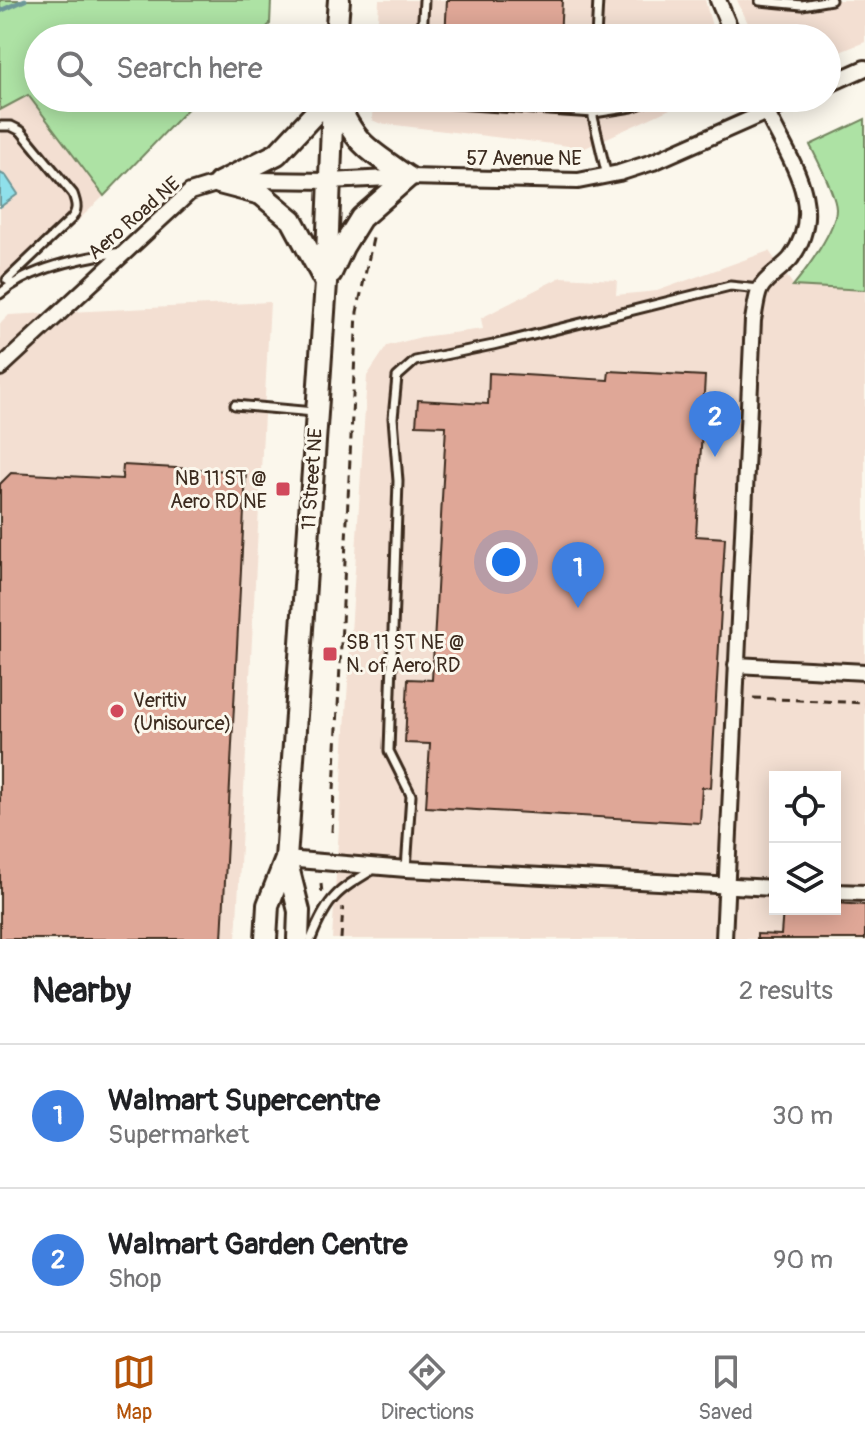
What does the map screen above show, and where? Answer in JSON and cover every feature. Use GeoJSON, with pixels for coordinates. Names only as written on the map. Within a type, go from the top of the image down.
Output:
{"type":"FeatureCollection","features":[{"type":"Feature","properties":{"kind":"street"},"geometry":{"type":"LineString","coordinates":[[337,24],[339,0]]}},
{"type":"Feature","properties":{"kind":"street"},"geometry":{"type":"LineString","coordinates":[[718,0],[728,24]]}},
{"type":"Feature","properties":{"kind":"street"},"geometry":{"type":"LineString","coordinates":[[841,79],[865,68]]}},
{"type":"Feature","properties":{"kind":"street"},"geometry":{"type":"LineString","coordinates":[[219,183],[277,154],[319,112]]}},
{"type":"Feature","properties":{"kind":"street","name":"11 Street NE"},"geometry":{"type":"LineString","coordinates":[[266,939],[268,905],[286,859],[326,283],[332,112]]}},
{"type":"Feature","properties":{"kind":"street"},"geometry":{"type":"LineString","coordinates":[[326,283],[361,218],[408,177],[366,148],[349,129],[340,112]]}},
{"type":"Feature","properties":{"kind":"street","name":"57 Avenue NE"},"geometry":{"type":"LineString","coordinates":[[330,181],[408,177],[578,181],[653,162],[749,112]]}},
{"type":"Feature","properties":{"kind":"street"},"geometry":{"type":"LineString","coordinates":[[724,939],[753,320],[760,289],[789,261],[801,242],[808,217],[806,193],[766,112]]}},
{"type":"Feature","properties":{"kind":"street","name":"Aero Road NE"},"geometry":{"type":"LineString","coordinates":[[0,368],[190,192],[219,183],[257,180],[330,181]]}},
{"type":"Feature","properties":{"kind":"street"},"geometry":{"type":"LineString","coordinates":[[219,183],[261,194],[292,220],[326,283]]}},
{"type":"Feature","properties":{"kind":"street"},"geometry":{"type":"LineString","coordinates":[[736,665],[865,672]]}},
{"type":"Feature","properties":{"kind":"street"},"geometry":{"type":"LineString","coordinates":[[286,859],[406,869],[769,888]]}},
{"type":"Feature","properties":{"kind":"street","name":"11 Street NE"},"geometry":{"type":"LineString","coordinates":[[286,859],[299,911],[298,939]]}},
{"type":"Feature","properties":{"kind":"street"},"geometry":{"type":"LineString","coordinates":[[841,892],[865,893]]}},
{"type":"Feature","properties":{"kind":"lane"},"geometry":{"type":"LineString","coordinates":[[423,24],[424,0]]}},
{"type":"Feature","properties":{"kind":"lane"},"geometry":{"type":"LineString","coordinates":[[597,24],[598,0]]}},
{"type":"Feature","properties":{"kind":"lane"},"geometry":{"type":"LineString","coordinates":[[760,1],[802,5],[831,0]]}},
{"type":"Feature","properties":{"kind":"lane"},"geometry":{"type":"LineString","coordinates":[[579,112],[600,112]]}},
{"type":"Feature","properties":{"kind":"lane"},"geometry":{"type":"LineString","coordinates":[[594,113],[607,176]]}},
{"type":"Feature","properties":{"kind":"lane"},"geometry":{"type":"LineString","coordinates":[[0,126],[11,126],[21,131],[73,194],[77,205],[77,212],[71,219],[7,280],[12,283]]}},
{"type":"Feature","properties":{"kind":"lane"},"geometry":{"type":"LineString","coordinates":[[0,294],[12,283],[84,257],[125,252]]}},
{"type":"Feature","properties":{"kind":"lane"},"geometry":{"type":"LineString","coordinates":[[406,869],[411,795],[389,751],[398,481],[393,418],[397,377],[415,361],[493,345],[730,286],[760,289]]}},
{"type":"Feature","properties":{"kind":"lane"},"geometry":{"type":"LineString","coordinates":[[235,405],[316,412]]}},
{"type":"Feature","properties":{"kind":"lane"},"geometry":{"type":"LineString","coordinates":[[311,939],[324,907],[343,888],[377,867]]}},
{"type":"Feature","properties":{"kind":"path"},"geometry":{"type":"LineString","coordinates":[[332,832],[357,312],[374,231]]}},
{"type":"Feature","properties":{"kind":"path"},"geometry":{"type":"LineString","coordinates":[[734,697],[865,703]]}},
{"type":"Feature","properties":{"kind":"path"},"geometry":{"type":"LineString","coordinates":[[311,888],[322,889]]}},
{"type":"Feature","properties":{"kind":"path"},"geometry":{"type":"LineString","coordinates":[[341,939],[343,905],[348,900]]}},
{"type":"Feature","properties":{"kind":"shaded area"},"geometry":{"type":"Polygon","coordinates":[[[0,0],[271,0],[270,24],[24,24],[24,112],[185,112],[104,196],[0,294],[0,0]]]}},
{"type":"Feature","properties":{"kind":"shaded area"},"geometry":{"type":"Polygon","coordinates":[[[379,0],[705,0],[711,24],[378,24],[379,0]]]}},
{"type":"Feature","properties":{"kind":"shaded area"},"geometry":{"type":"Polygon","coordinates":[[[737,0],[865,0],[865,42],[841,51],[841,24],[748,24],[737,0]]]}},
{"type":"Feature","properties":{"kind":"shaded area"},"geometry":{"type":"Polygon","coordinates":[[[372,112],[663,112],[585,148],[372,120],[372,112]]]}},
{"type":"Feature","properties":{"kind":"shaded area"},"geometry":{"type":"Polygon","coordinates":[[[769,251],[794,286],[865,290],[865,939],[332,939],[367,376],[387,346],[421,337],[483,329],[481,318],[561,277],[617,280],[616,295],[657,291],[769,251]]]}},
{"type":"Feature","properties":{"kind":"shaded area","name":"Veritiv (Unisource)"},"geometry":{"type":"Polygon","coordinates":[[[270,302],[236,939],[0,939],[0,324],[9,315],[270,302]]]}},
{"type":"Feature","properties":{"kind":"green space"},"geometry":{"type":"Polygon","coordinates":[[[0,0],[271,0],[270,24],[24,24],[24,97],[0,110],[0,0]]]}},
{"type":"Feature","properties":{"kind":"green space"},"geometry":{"type":"Polygon","coordinates":[[[41,112],[185,112],[104,196],[41,112]]]}},
{"type":"Feature","properties":{"kind":"green space"},"geometry":{"type":"Polygon","coordinates":[[[865,119],[865,290],[793,286],[826,238],[835,218],[830,186],[810,145],[865,119]]]}},
{"type":"Feature","properties":{"kind":"water"},"geometry":{"type":"Polygon","coordinates":[[[0,173],[6,176],[18,194],[0,207],[0,173]]]}},
{"type":"Feature","properties":{"kind":"building"},"geometry":{"type":"Polygon","coordinates":[[[447,0],[562,0],[561,24],[446,24],[447,0]]]}},
{"type":"Feature","properties":{"kind":"building"},"geometry":{"type":"Polygon","coordinates":[[[609,371],[705,376],[696,536],[725,538],[711,788],[702,787],[700,823],[426,807],[430,744],[405,743],[408,679],[432,680],[446,426],[416,425],[418,400],[488,404],[489,373],[608,380],[609,371]]]}},
{"type":"Feature","properties":{"kind":"building","name":"Veritiv (Unisource)"},"geometry":{"type":"Polygon","coordinates":[[[123,465],[246,472],[222,939],[0,939],[0,484],[11,473],[122,479],[123,465]]]}},
{"type":"Feature","properties":{"kind":"building"},"geometry":{"type":"Polygon","coordinates":[[[841,903],[865,905],[865,939],[757,939],[757,934],[781,935],[783,915],[841,915],[841,903]]]}},
{"type":"Feature","properties":{"kind":"waterway"},"geometry":{"type":"LineString","coordinates":[[0,11],[25,0]]}},
{"type":"Feature","properties":{"kind":"place","name":"Walmart Garden Centre"},"geometry":{"type":"Point","coordinates":[715,457]}},
{"type":"Feature","properties":{"kind":"place","name":"NB 11 ST @ Aero RD NE"},"geometry":{"type":"Point","coordinates":[283,489]}},
{"type":"Feature","properties":{"kind":"place","name":"Walmart Supercentre"},"geometry":{"type":"Point","coordinates":[578,608]}},
{"type":"Feature","properties":{"kind":"place","name":"SB 11 ST NE @ N. of Aero RD"},"geometry":{"type":"Point","coordinates":[330,654]}},
{"type":"Feature","properties":{"kind":"place","name":"Veritiv (Unisource)"},"geometry":{"type":"Point","coordinates":[117,711]}}]}
